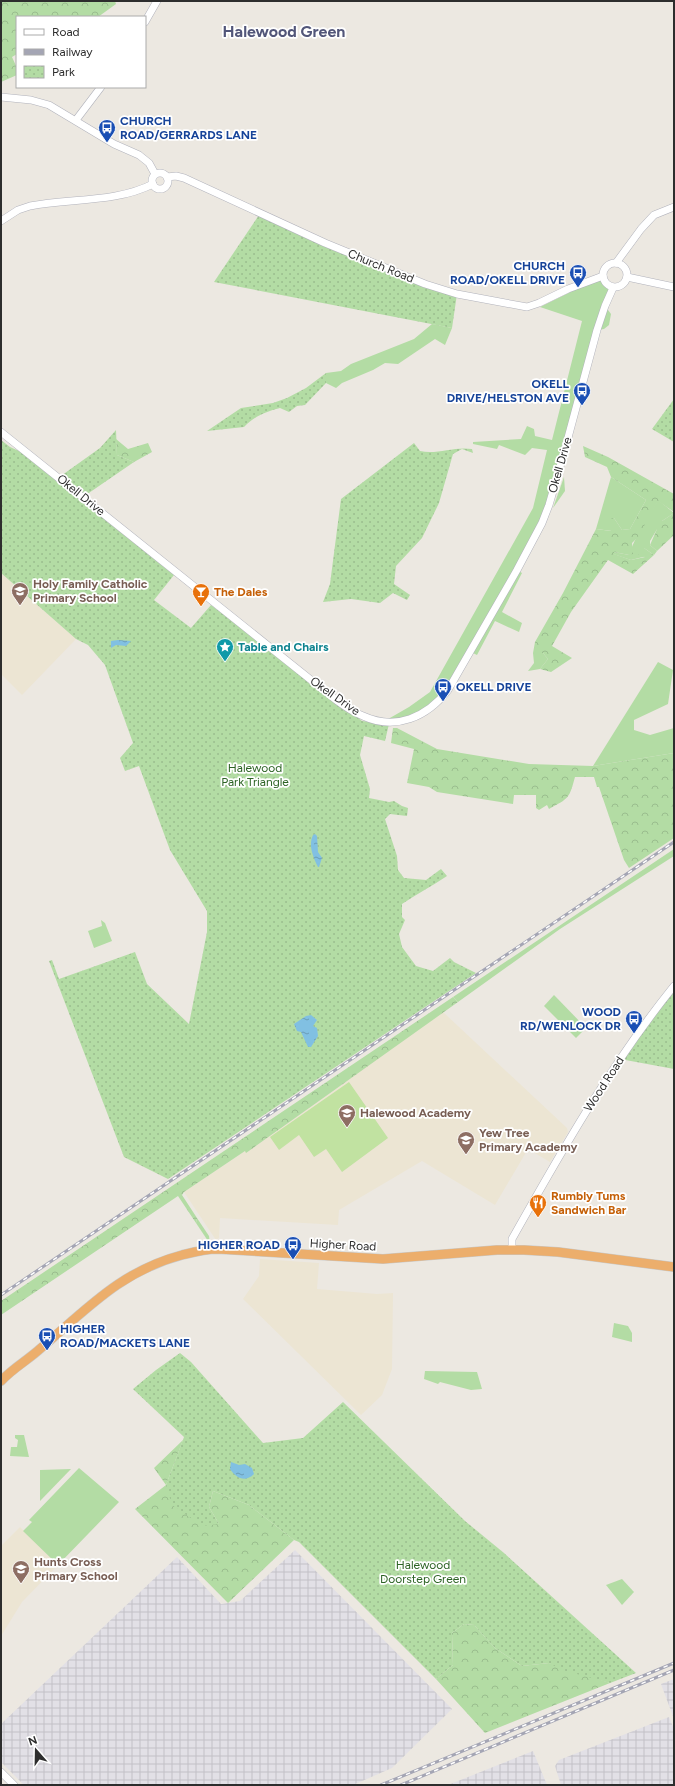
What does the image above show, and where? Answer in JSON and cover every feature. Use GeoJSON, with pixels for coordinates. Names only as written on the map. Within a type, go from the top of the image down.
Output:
{"type":"FeatureCollection","features":[{"type":"Feature","properties":{"kind":"highway","name":"Higher Road"},"geometry":{"type":"LineString","coordinates":[[2,1384],[93,1302],[139,1270],[165,1259],[199,1250],[218,1249],[383,1259],[512,1250],[558,1252],[674,1268]]}},
{"type":"Feature","properties":{"kind":"street"},"geometry":{"type":"LineString","coordinates":[[146,20],[157,1]]}},
{"type":"Feature","properties":{"kind":"street"},"geometry":{"type":"LineString","coordinates":[[76,120],[100,88]]}},
{"type":"Feature","properties":{"kind":"street"},"geometry":{"type":"LineString","coordinates":[[1,97],[42,102],[76,120],[114,144],[139,155],[149,163],[155,174]]}},
{"type":"Feature","properties":{"kind":"street"},"geometry":{"type":"LineString","coordinates":[[163,173],[167,177],[167,183],[164,187],[158,188],[153,184],[152,179],[155,174],[163,173]]}},
{"type":"Feature","properties":{"kind":"street","name":"Church Road"},"geometry":{"type":"LineString","coordinates":[[167,177],[176,176],[184,178],[325,243],[425,284],[457,294],[527,306],[539,303],[568,289],[603,276]]}},
{"type":"Feature","properties":{"kind":"street"},"geometry":{"type":"LineString","coordinates":[[1,221],[18,210],[30,206],[124,195],[139,191],[153,184]]}},
{"type":"Feature","properties":{"kind":"street"},"geometry":{"type":"LineString","coordinates":[[616,263],[623,266],[627,277],[624,284],[613,288],[605,283],[603,276],[606,267],[616,263],[641,229],[654,215],[674,207]]}},
{"type":"Feature","properties":{"kind":"street"},"geometry":{"type":"LineString","coordinates":[[627,277],[674,287]]}},
{"type":"Feature","properties":{"kind":"street","name":"Okell Drive"},"geometry":{"type":"LineString","coordinates":[[1,432],[336,700],[362,716],[376,721],[391,722],[406,720],[429,709],[448,690],[542,524],[560,465],[597,330],[613,288]]}},
{"type":"Feature","properties":{"kind":"street","name":"Wood Road"},"geometry":{"type":"LineString","coordinates":[[512,1250],[512,1240],[590,1104],[649,1017],[674,986]]}},
{"type":"Feature","properties":{"kind":"street"},"geometry":{"type":"LineString","coordinates":[[1,1772],[14,1785]]}},
{"type":"Feature","properties":{"kind":"street"},"geometry":{"type":"LineString","coordinates":[[1,1779],[8,1785]]}},
{"type":"Feature","properties":{"kind":"shaded area","name":"Holy Family Catholic Primary School"},"geometry":{"type":"Polygon","coordinates":[[[1,573],[76,639],[22,695],[1,674],[1,573]]]}},
{"type":"Feature","properties":{"kind":"shaded area","name":"Halewood Academy"},"geometry":{"type":"Polygon","coordinates":[[[443,1012],[567,1128],[568,1132],[550,1162],[528,1149],[495,1205],[422,1161],[339,1210],[338,1225],[220,1218],[219,1238],[216,1240],[184,1192],[245,1151],[247,1152],[443,1012]]]}},
{"type":"Feature","properties":{"kind":"shaded area"},"geometry":{"type":"Polygon","coordinates":[[[260,1259],[319,1263],[317,1289],[377,1294],[393,1293],[392,1369],[382,1395],[361,1415],[243,1299],[259,1276],[260,1259]]]}},
{"type":"Feature","properties":{"kind":"shaded area","name":"Hunts Cross Primary School"},"geometry":{"type":"Polygon","coordinates":[[[20,1527],[58,1565],[22,1602],[1,1636],[1,1546],[20,1527]]]}},
{"type":"Feature","properties":{"kind":"shaded area"},"geometry":{"type":"Polygon","coordinates":[[[295,1550],[452,1709],[392,1768],[353,1785],[24,1785],[1,1762],[1,1724],[177,1557],[221,1604],[240,1601],[295,1550]]]}},
{"type":"Feature","properties":{"kind":"shaded area"},"geometry":{"type":"Polygon","coordinates":[[[674,1679],[674,1719],[661,1684],[674,1679]]]}},
{"type":"Feature","properties":{"kind":"shaded area"},"geometry":{"type":"Polygon","coordinates":[[[669,1717],[674,1729],[674,1785],[561,1785],[555,1766],[559,1760],[669,1717]]]}},
{"type":"Feature","properties":{"kind":"shaded area"},"geometry":{"type":"Polygon","coordinates":[[[533,1751],[547,1785],[448,1785],[533,1751]]]}},
{"type":"Feature","properties":{"kind":"green space"},"geometry":{"type":"Polygon","coordinates":[[[1,1],[115,1],[116,4],[99,16],[16,16],[16,55],[12,57],[16,66],[16,75],[1,82],[1,1]]]}},
{"type":"Feature","properties":{"kind":"green space"},"geometry":{"type":"Polygon","coordinates":[[[259,215],[457,294],[452,328],[214,282],[259,215]]]}},
{"type":"Feature","properties":{"kind":"green space"},"geometry":{"type":"Polygon","coordinates":[[[603,276],[605,283],[613,288],[605,306],[611,314],[609,325],[604,329],[597,330],[549,505],[517,570],[522,573],[502,612],[522,623],[519,632],[495,621],[477,655],[471,652],[437,703],[414,718],[383,722],[409,707],[430,692],[533,508],[547,450],[532,448],[525,455],[499,445],[497,449],[473,444],[473,442],[521,439],[527,426],[534,429],[535,436],[552,440],[582,321],[540,307],[603,276]]]}},
{"type":"Feature","properties":{"kind":"green space"},"geometry":{"type":"Polygon","coordinates":[[[432,324],[452,328],[445,345],[435,339],[398,364],[385,363],[373,370],[342,383],[336,388],[326,383],[326,373],[341,371],[351,364],[414,339],[432,324]]]}},
{"type":"Feature","properties":{"kind":"green space"},"geometry":{"type":"Polygon","coordinates":[[[326,373],[326,383],[305,405],[297,406],[289,412],[280,408],[270,411],[256,417],[244,427],[207,431],[241,408],[273,403],[287,398],[306,388],[326,373]]]}},
{"type":"Feature","properties":{"kind":"green space"},"geometry":{"type":"Polygon","coordinates":[[[674,399],[674,442],[652,429],[674,399]]]}},
{"type":"Feature","properties":{"kind":"green space"},"geometry":{"type":"Polygon","coordinates":[[[116,430],[117,455],[134,462],[83,497],[58,478],[100,448],[116,430]]]}},
{"type":"Feature","properties":{"kind":"green space"},"geometry":{"type":"Polygon","coordinates":[[[116,439],[128,449],[148,443],[152,452],[134,462],[117,455],[116,439]]]}},
{"type":"Feature","properties":{"kind":"green space","name":"Halewood Park Triangle"},"geometry":{"type":"Polygon","coordinates":[[[1,440],[10,447],[21,452],[174,575],[154,600],[191,628],[211,605],[362,721],[389,724],[385,741],[364,736],[360,755],[370,789],[369,798],[389,802],[394,801],[408,808],[407,816],[390,814],[385,819],[397,856],[398,870],[404,878],[426,880],[441,869],[447,876],[402,904],[402,917],[405,920],[399,934],[402,947],[416,966],[433,971],[450,958],[454,962],[476,973],[168,1179],[124,1157],[49,961],[52,960],[59,979],[135,952],[147,984],[189,1024],[207,932],[207,911],[170,850],[139,766],[125,771],[120,758],[133,743],[105,665],[88,645],[76,639],[1,573],[1,440]]]}},
{"type":"Feature","properties":{"kind":"green space"},"geometry":{"type":"Polygon","coordinates":[[[414,443],[420,451],[433,452],[465,448],[472,449],[473,453],[462,449],[453,454],[439,503],[422,538],[396,566],[394,584],[410,595],[407,600],[393,593],[380,603],[351,599],[323,602],[330,584],[341,499],[414,443]]]}},
{"type":"Feature","properties":{"kind":"green space"},"geometry":{"type":"Polygon","coordinates":[[[583,446],[608,457],[674,494],[674,512],[658,501],[638,537],[632,543],[633,554],[629,555],[614,552],[614,554],[631,560],[645,557],[638,555],[644,548],[654,555],[633,574],[608,560],[571,612],[552,646],[572,658],[551,672],[540,669],[548,659],[543,653],[533,653],[535,642],[563,593],[596,529],[611,531],[611,518],[614,518],[622,530],[630,529],[646,500],[611,477],[607,467],[585,457],[583,446]]]}},
{"type":"Feature","properties":{"kind":"green space"},"geometry":{"type":"Polygon","coordinates":[[[564,477],[565,491],[553,508],[564,477]]]}},
{"type":"Feature","properties":{"kind":"green space"},"geometry":{"type":"Polygon","coordinates":[[[611,477],[646,500],[630,529],[622,530],[614,518],[612,531],[596,529],[611,477]]]}},
{"type":"Feature","properties":{"kind":"green space"},"geometry":{"type":"Polygon","coordinates":[[[658,500],[674,513],[662,521],[650,541],[650,545],[657,551],[654,555],[644,548],[647,556],[631,560],[613,554],[614,552],[629,555],[638,534],[658,500]]]}},
{"type":"Feature","properties":{"kind":"green space"},"geometry":{"type":"Polygon","coordinates":[[[674,513],[674,535],[657,551],[650,545],[657,529],[655,523],[658,519],[662,521],[674,513]]]}},
{"type":"Feature","properties":{"kind":"green space"},"geometry":{"type":"Polygon","coordinates":[[[533,653],[543,653],[548,659],[540,669],[528,671],[534,663],[533,653]]]}},
{"type":"Feature","properties":{"kind":"green space"},"geometry":{"type":"Polygon","coordinates":[[[658,662],[673,670],[668,704],[634,720],[634,730],[650,735],[674,728],[674,753],[593,766],[658,662]]]}},
{"type":"Feature","properties":{"kind":"green space"},"geometry":{"type":"Polygon","coordinates":[[[393,728],[397,728],[437,749],[529,764],[593,766],[674,753],[674,838],[629,868],[624,860],[599,787],[597,787],[594,777],[575,777],[571,790],[564,800],[549,809],[547,805],[539,810],[536,808],[536,795],[514,795],[513,804],[437,792],[429,787],[407,783],[414,749],[391,743],[393,728]]]}},
{"type":"Feature","properties":{"kind":"green space"},"geometry":{"type":"Polygon","coordinates":[[[674,849],[674,856],[560,929],[458,1002],[453,997],[674,849]]]}},
{"type":"Feature","properties":{"kind":"green space"},"geometry":{"type":"Polygon","coordinates":[[[101,920],[105,923],[112,941],[94,948],[88,931],[102,926],[101,920]]]}},
{"type":"Feature","properties":{"kind":"green space"},"geometry":{"type":"Polygon","coordinates":[[[674,986],[674,1069],[620,1059],[674,986]]]}},
{"type":"Feature","properties":{"kind":"green space"},"geometry":{"type":"Polygon","coordinates":[[[554,995],[586,1028],[576,1038],[544,1006],[554,995]]]}},
{"type":"Feature","properties":{"kind":"green space"},"geometry":{"type":"Polygon","coordinates":[[[453,997],[458,1002],[246,1153],[245,1151],[184,1192],[182,1195],[197,1218],[196,1223],[178,1196],[1,1315],[1,1301],[453,997]]]}},
{"type":"Feature","properties":{"kind":"green space"},"geometry":{"type":"Polygon","coordinates":[[[349,1082],[388,1138],[342,1172],[326,1149],[314,1157],[299,1135],[279,1150],[270,1137],[349,1082]]]}},
{"type":"Feature","properties":{"kind":"green space"},"geometry":{"type":"Polygon","coordinates":[[[197,1218],[209,1236],[210,1244],[196,1223],[197,1218]]]}},
{"type":"Feature","properties":{"kind":"green space"},"geometry":{"type":"Polygon","coordinates":[[[614,1323],[628,1326],[632,1333],[632,1342],[612,1337],[614,1323]]]}},
{"type":"Feature","properties":{"kind":"green space","name":"Halewood Doorstep Green"},"geometry":{"type":"Polygon","coordinates":[[[180,1353],[191,1362],[263,1443],[303,1438],[343,1402],[465,1521],[504,1553],[636,1673],[610,1683],[562,1670],[549,1663],[522,1666],[495,1648],[474,1625],[464,1624],[452,1633],[453,1665],[436,1679],[299,1542],[294,1540],[249,1505],[213,1491],[209,1507],[219,1524],[202,1526],[172,1505],[166,1485],[184,1437],[133,1389],[180,1353]]]}},
{"type":"Feature","properties":{"kind":"green space"},"geometry":{"type":"Polygon","coordinates":[[[425,1371],[477,1372],[482,1389],[471,1390],[440,1382],[438,1384],[424,1379],[425,1371]]]}},
{"type":"Feature","properties":{"kind":"green space"},"geometry":{"type":"Polygon","coordinates":[[[15,1435],[24,1435],[29,1457],[10,1456],[11,1447],[17,1447],[18,1440],[15,1438],[15,1435]]]}},
{"type":"Feature","properties":{"kind":"green space"},"geometry":{"type":"Polygon","coordinates":[[[183,1440],[166,1485],[154,1468],[183,1440]]]}},
{"type":"Feature","properties":{"kind":"green space"},"geometry":{"type":"Polygon","coordinates":[[[79,1468],[119,1502],[58,1565],[23,1531],[32,1522],[29,1520],[79,1468]]]}},
{"type":"Feature","properties":{"kind":"green space"},"geometry":{"type":"Polygon","coordinates":[[[71,1469],[40,1501],[40,1470],[71,1469]]]}},
{"type":"Feature","properties":{"kind":"green space"},"geometry":{"type":"Polygon","coordinates":[[[166,1485],[219,1524],[209,1507],[213,1491],[249,1505],[294,1540],[228,1603],[135,1509],[166,1485]]]}},
{"type":"Feature","properties":{"kind":"green space"},"geometry":{"type":"Polygon","coordinates":[[[622,1579],[634,1592],[622,1605],[606,1585],[622,1579]]]}},
{"type":"Feature","properties":{"kind":"green space"},"geometry":{"type":"Polygon","coordinates":[[[464,1624],[474,1625],[495,1648],[522,1666],[549,1663],[610,1683],[485,1733],[436,1679],[453,1665],[452,1633],[464,1624]]]}},
{"type":"Feature","properties":{"kind":"water"},"geometry":{"type":"Polygon","coordinates":[[[111,641],[131,641],[126,646],[116,645],[111,648],[111,641]]]}},
{"type":"Feature","properties":{"kind":"water"},"geometry":{"type":"Polygon","coordinates":[[[315,834],[317,836],[318,852],[322,858],[319,867],[314,859],[311,847],[313,835],[315,834]]]}},
{"type":"Feature","properties":{"kind":"water"},"geometry":{"type":"Polygon","coordinates":[[[311,1015],[317,1020],[313,1026],[317,1028],[318,1036],[311,1047],[308,1047],[301,1032],[297,1031],[294,1024],[306,1016],[311,1015]]]}},
{"type":"Feature","properties":{"kind":"water"},"geometry":{"type":"Polygon","coordinates":[[[231,1462],[239,1465],[245,1464],[252,1468],[254,1474],[251,1477],[244,1479],[238,1477],[230,1469],[231,1462]]]}},
{"type":"Feature","properties":{"kind":"railway"},"geometry":{"type":"LineString","coordinates":[[1,1295],[674,842]]}},
{"type":"Feature","properties":{"kind":"railway"},"geometry":{"type":"LineString","coordinates":[[381,1785],[674,1663]]}},
{"type":"Feature","properties":{"kind":"railway"},"geometry":{"type":"LineString","coordinates":[[401,1785],[674,1670]]}},
{"type":"Feature","properties":{"kind":"place","name":"CHURCH ROAD/GERRARDS LANE"},"geometry":{"type":"Point","coordinates":[107,143]}},
{"type":"Feature","properties":{"kind":"place","name":"CHURCH ROAD/OKELL DRIVE"},"geometry":{"type":"Point","coordinates":[578,288]}},
{"type":"Feature","properties":{"kind":"place","name":"OKELL DRIVE/HELSTON AVE"},"geometry":{"type":"Point","coordinates":[582,406]}},
{"type":"Feature","properties":{"kind":"place","name":"Holy Family Catholic Primary School"},"geometry":{"type":"Point","coordinates":[20,606]}},
{"type":"Feature","properties":{"kind":"place","name":"The Dales"},"geometry":{"type":"Point","coordinates":[201,607]}},
{"type":"Feature","properties":{"kind":"place","name":"Table and Chairs"},"geometry":{"type":"Point","coordinates":[225,662]}},
{"type":"Feature","properties":{"kind":"place","name":"OKELL DRIVE"},"geometry":{"type":"Point","coordinates":[443,702]}},
{"type":"Feature","properties":{"kind":"place","name":"WOOD RD/WENLOCK DR"},"geometry":{"type":"Point","coordinates":[634,1034]}},
{"type":"Feature","properties":{"kind":"place","name":"Halewood Academy"},"geometry":{"type":"Point","coordinates":[347,1128]}},
{"type":"Feature","properties":{"kind":"place","name":"Yew Tree Primary Academy"},"geometry":{"type":"Point","coordinates":[466,1155]}},
{"type":"Feature","properties":{"kind":"place","name":"Rumbly Tums Sandwich Bar"},"geometry":{"type":"Point","coordinates":[538,1218]}},
{"type":"Feature","properties":{"kind":"place","name":"HIGHER ROAD"},"geometry":{"type":"Point","coordinates":[293,1260]}},
{"type":"Feature","properties":{"kind":"place","name":"HIGHER ROAD/MACKETS LANE"},"geometry":{"type":"Point","coordinates":[47,1351]}},
{"type":"Feature","properties":{"kind":"place","name":"Hunts Cross Primary School"},"geometry":{"type":"Point","coordinates":[21,1584]}},
{"type":"Feature","properties":{"kind":"district","name":"Halewood Green"},"geometry":{"type":"Point","coordinates":[284,31]}}]}
